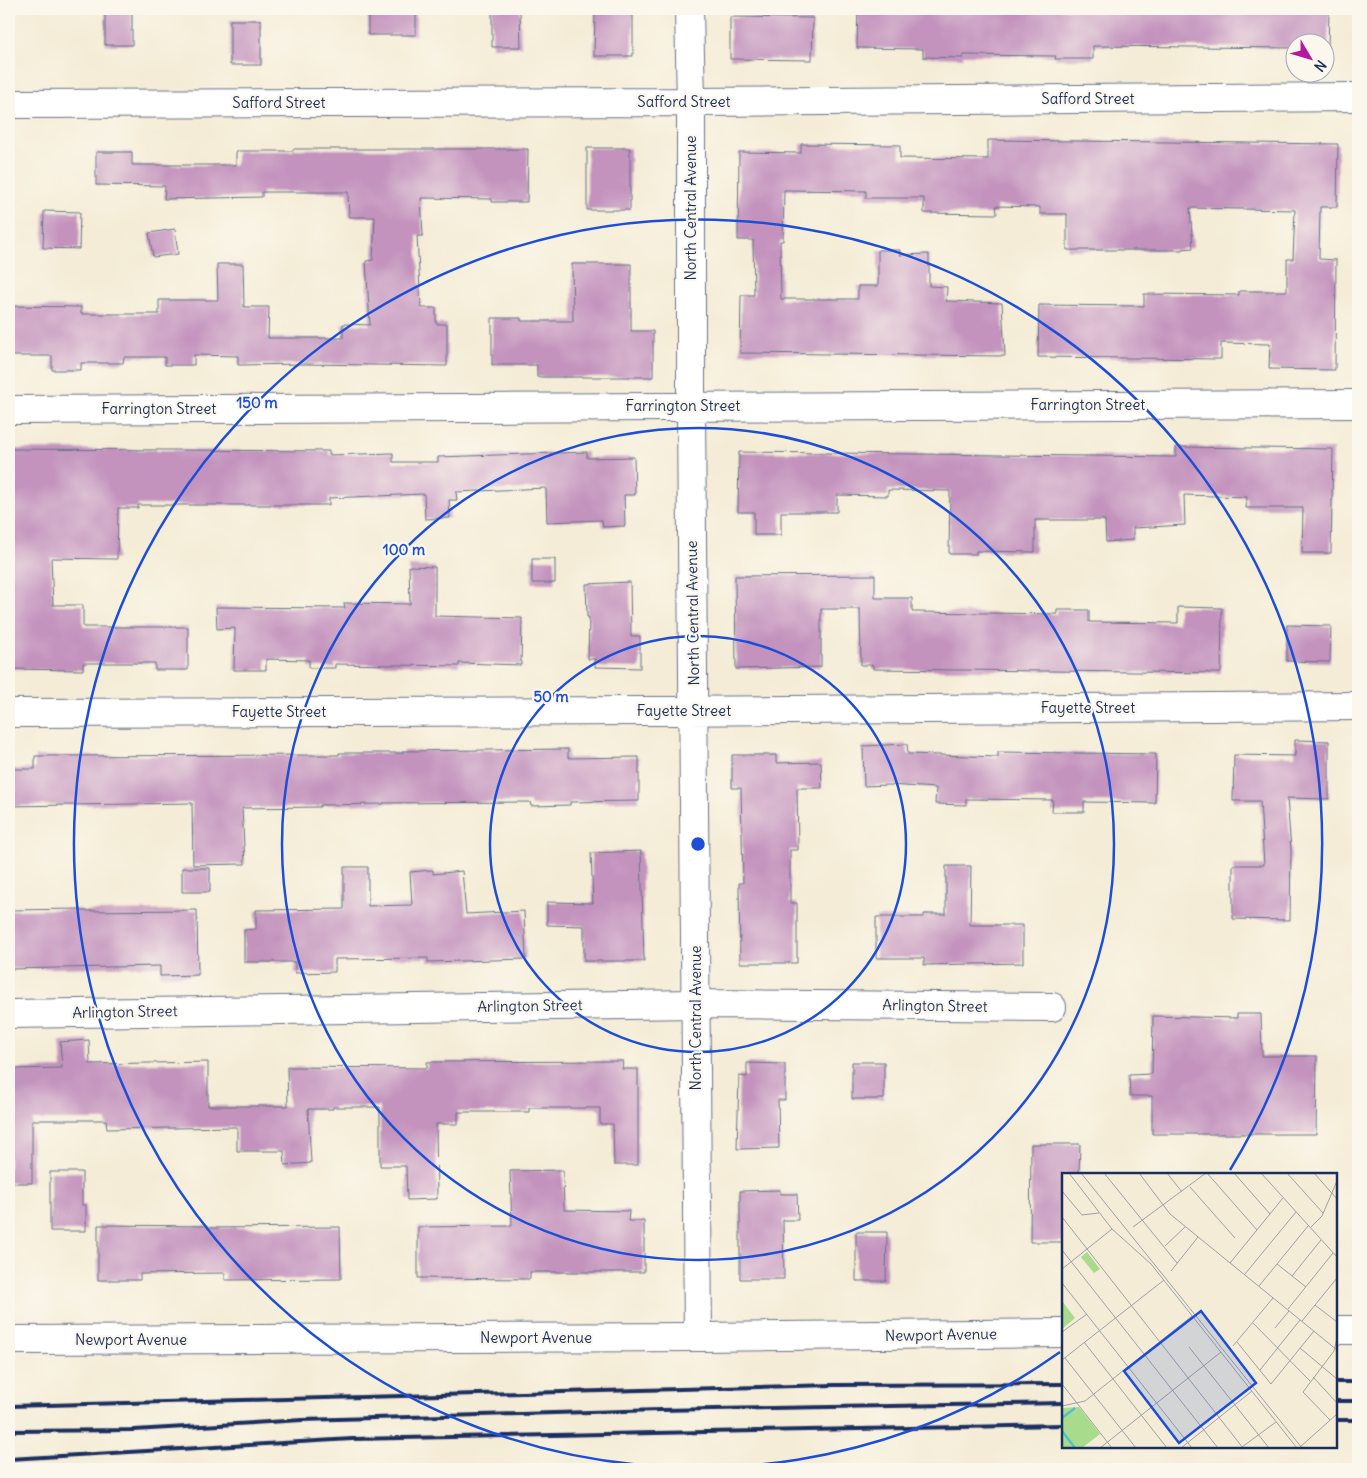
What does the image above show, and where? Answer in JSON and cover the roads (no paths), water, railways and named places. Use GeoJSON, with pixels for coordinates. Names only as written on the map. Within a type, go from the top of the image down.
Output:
{"type":"FeatureCollection","features":[{"type":"Feature","properties":{"kind":"street","name":"North Central Avenue"},"geometry":{"type":"LineString","coordinates":[[689,9],[698,1338]]}},
{"type":"Feature","properties":{"kind":"street","name":"Safford Street"},"geometry":{"type":"LineString","coordinates":[[9,104],[691,102],[1358,97]]}},
{"type":"Feature","properties":{"kind":"street","name":"Farrington Street"},"geometry":{"type":"LineString","coordinates":[[9,410],[1358,404]]}},
{"type":"Feature","properties":{"kind":"street","name":"Fayette Street"},"geometry":{"type":"LineString","coordinates":[[9,713],[693,711],[1358,706]]}},
{"type":"Feature","properties":{"kind":"street","name":"Arlington Street"},"geometry":{"type":"LineString","coordinates":[[9,1014],[696,1004],[1052,1007]]}},
{"type":"Feature","properties":{"kind":"street"},"geometry":{"type":"LineString","coordinates":[[1337,1330],[1358,1330]]}},
{"type":"Feature","properties":{"kind":"street","name":"Newport Avenue"},"geometry":{"type":"LineString","coordinates":[[9,1340],[698,1338],[1062,1333]]}},
{"type":"Feature","properties":{"kind":"railway"},"geometry":{"type":"LineString","coordinates":[[1337,1382],[1358,1382]]}},
{"type":"Feature","properties":{"kind":"railway"},"geometry":{"type":"LineString","coordinates":[[9,1406],[834,1385],[1062,1384]]}},
{"type":"Feature","properties":{"kind":"railway"},"geometry":{"type":"LineString","coordinates":[[1337,1401],[1358,1401]]}},
{"type":"Feature","properties":{"kind":"railway"},"geometry":{"type":"LineString","coordinates":[[9,1431],[134,1430],[302,1420],[660,1410],[1062,1403]]}},
{"type":"Feature","properties":{"kind":"railway"},"geometry":{"type":"LineString","coordinates":[[1337,1420],[1358,1420]]}},
{"type":"Feature","properties":{"kind":"railway"},"geometry":{"type":"LineString","coordinates":[[9,1459],[352,1439],[1062,1425]]}}]}
